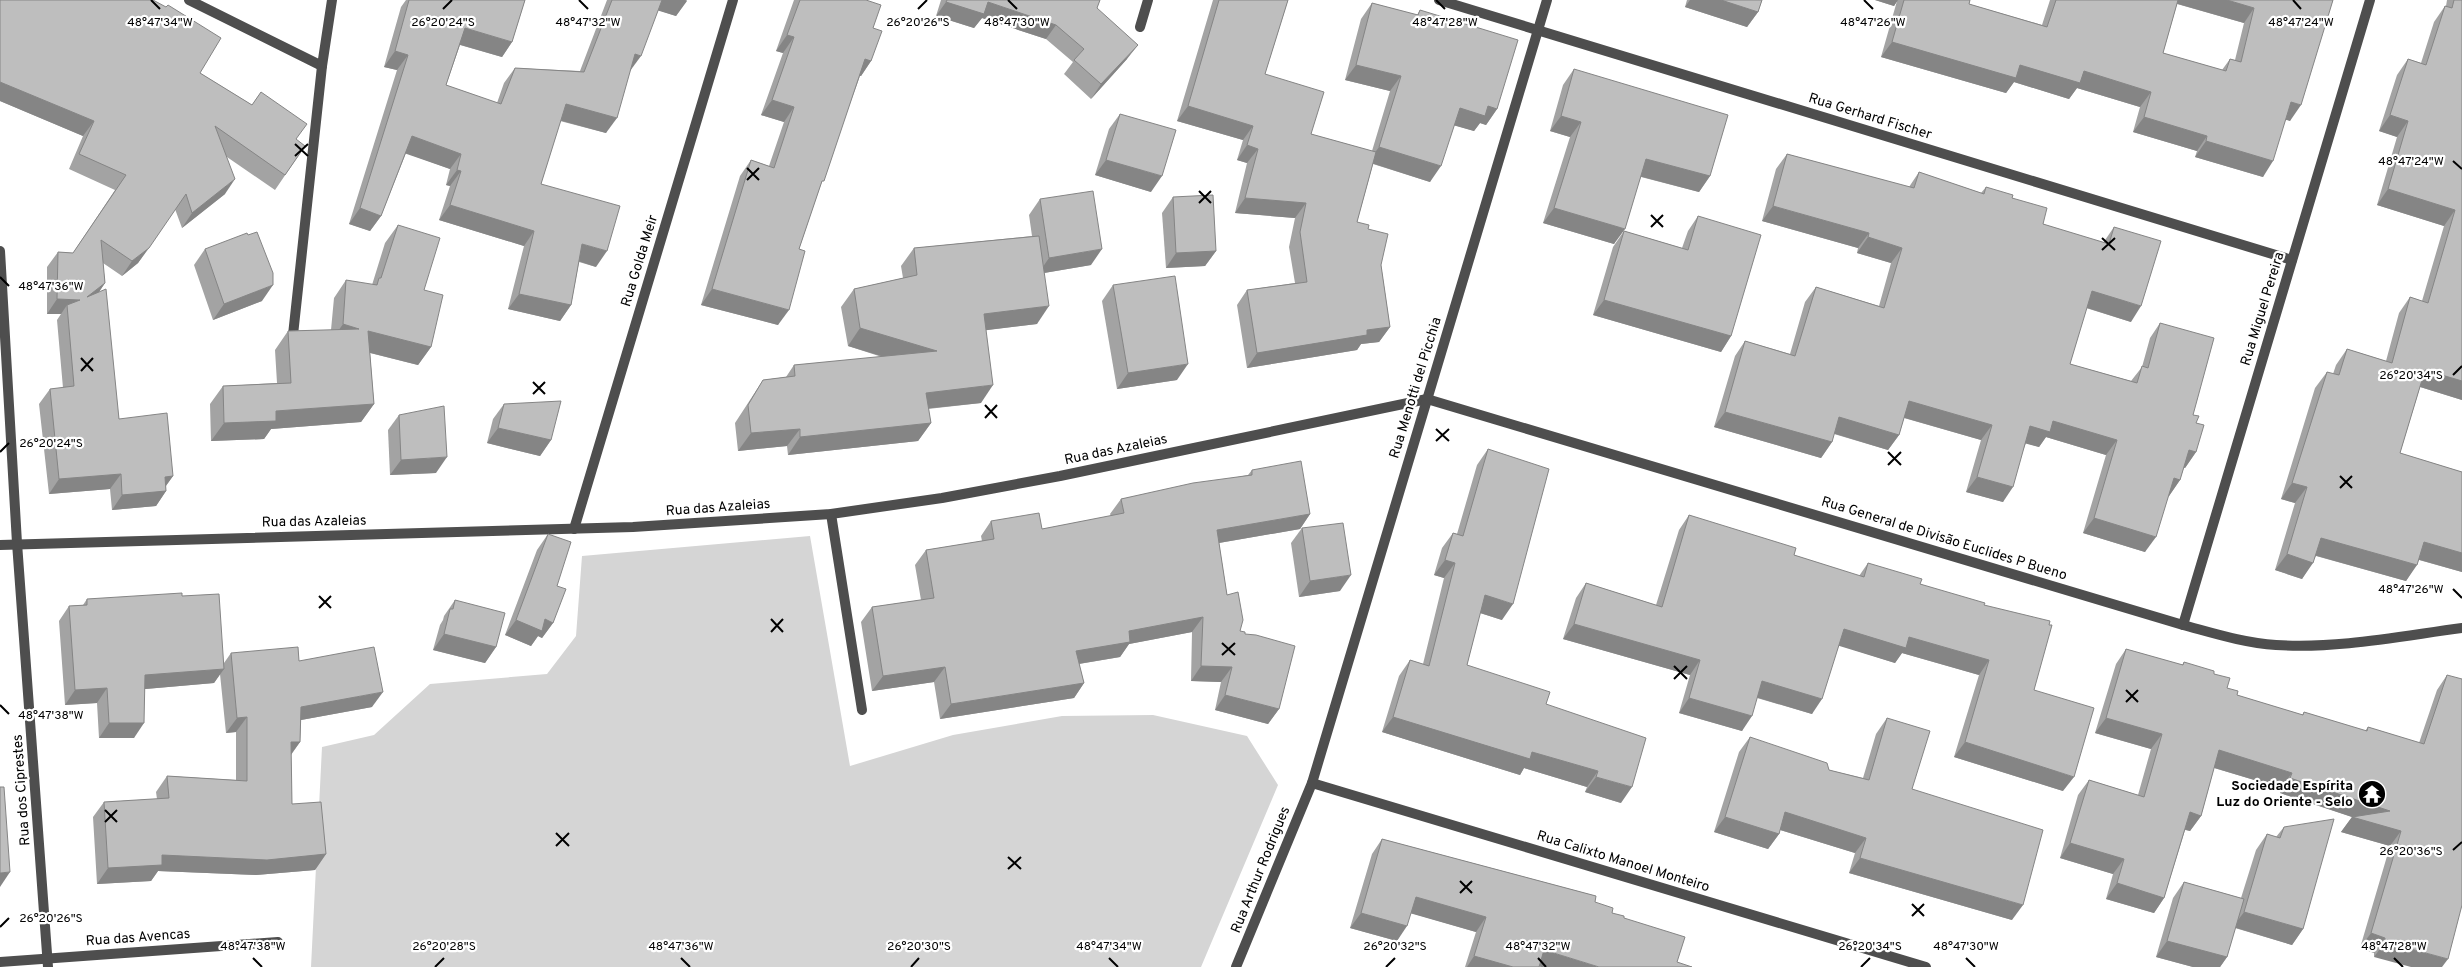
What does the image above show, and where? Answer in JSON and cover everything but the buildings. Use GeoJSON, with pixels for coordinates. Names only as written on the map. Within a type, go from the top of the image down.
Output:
{"type":"FeatureCollection","features":[{"type":"Feature","properties":{"kind":"street"},"geometry":{"type":"LineString","coordinates":[[188,0],[322,66]]}},
{"type":"Feature","properties":{"kind":"street"},"geometry":{"type":"LineString","coordinates":[[293,335],[322,66],[332,0]]}},
{"type":"Feature","properties":{"kind":"street","name":"Rua Golda Meir"},"geometry":{"type":"LineString","coordinates":[[574,529],[733,0]]}},
{"type":"Feature","properties":{"kind":"street"},"geometry":{"type":"LineString","coordinates":[[1140,27],[1148,0]]}},
{"type":"Feature","properties":{"kind":"street","name":"Rua Gerhard Fischer"},"geometry":{"type":"LineString","coordinates":[[1439,0],[2292,260]]}},
{"type":"Feature","properties":{"kind":"street","name":"Rua Menotti del Picchia"},"geometry":{"type":"LineString","coordinates":[[1312,783],[1547,0]]}},
{"type":"Feature","properties":{"kind":"street","name":"Rua Miguel Pereira"},"geometry":{"type":"LineString","coordinates":[[2182,625],[2370,0]]}},
{"type":"Feature","properties":{"kind":"street","name":"Rua dos Ciprestes"},"geometry":{"type":"LineString","coordinates":[[0,251],[17,543],[48,963]]}},
{"type":"Feature","properties":{"kind":"street","name":"Rua das Azaleias"},"geometry":{"type":"LineString","coordinates":[[0,545],[17,543],[633,527],[831,514],[942,498],[1051,477],[1427,399]]}},
{"type":"Feature","properties":{"kind":"street","name":"Rua General de Divisão Euclides P Bueno"},"geometry":{"type":"LineString","coordinates":[[1427,399],[2237,640],[2274,645],[2313,646],[2462,628]]}},
{"type":"Feature","properties":{"kind":"street"},"geometry":{"type":"LineString","coordinates":[[831,514],[862,710]]}},
{"type":"Feature","properties":{"kind":"street","name":"Rua Arthur Rodrigues"},"geometry":{"type":"LineString","coordinates":[[1236,967],[1312,783]]}},
{"type":"Feature","properties":{"kind":"street","name":"Rua Calixto Manoel Monteiro"},"geometry":{"type":"LineString","coordinates":[[1312,783],[1926,967]]}},
{"type":"Feature","properties":{"kind":"street","name":"Rua das Avencas"},"geometry":{"type":"LineString","coordinates":[[0,962],[48,963],[278,942]]}},
{"type":"Feature","properties":{"kind":"shaded area"},"geometry":{"type":"Polygon","coordinates":[[[810,536],[850,766],[953,735],[1062,716],[1153,715],[1247,736],[1278,785],[1201,967],[311,967],[322,747],[374,735],[430,684],[547,674],[576,636],[582,556],[810,536]]]}},
{"type":"Feature","properties":{"kind":"place","name":"Sociedade Espírita Luz do Oriente - Selo"},"geometry":{"type":"Point","coordinates":[2372,794]}}]}
